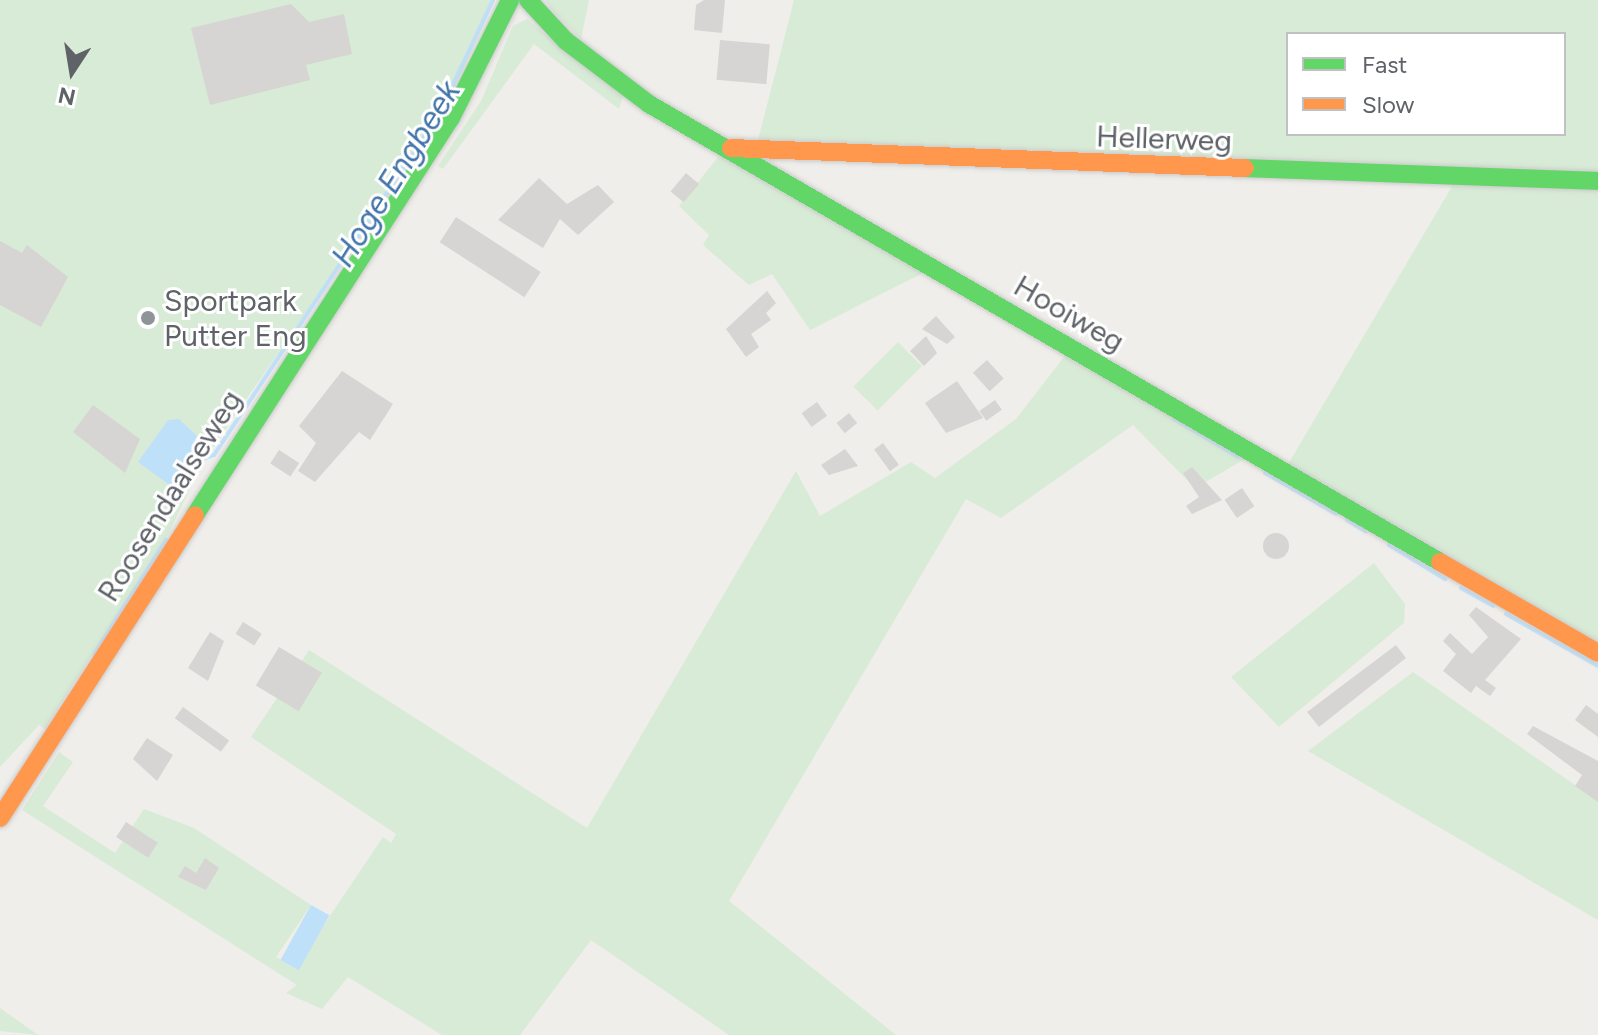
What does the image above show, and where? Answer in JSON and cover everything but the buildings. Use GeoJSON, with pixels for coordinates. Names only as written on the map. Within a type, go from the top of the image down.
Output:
{"type":"FeatureCollection","features":[{"type":"Feature","properties":{"kind":"street","name":"Roosendaalseweg"},"geometry":{"type":"LineString","coordinates":[[0,818],[451,118],[510,0]]}},
{"type":"Feature","properties":{"kind":"street","name":"Hooiweg"},"geometry":{"type":"LineString","coordinates":[[528,0],[616,81],[1598,653]]}},
{"type":"Feature","properties":{"kind":"street","name":"Hellerweg"},"geometry":{"type":"LineString","coordinates":[[727,148],[1598,181]]}},
{"type":"Feature","properties":{"kind":"green space","name":"Sportpark Putter Eng"},"geometry":{"type":"Polygon","coordinates":[[[0,0],[495,0],[439,122],[202,463],[169,533],[45,729],[39,725],[0,767],[0,0]]]}},
{"type":"Feature","properties":{"kind":"green space"},"geometry":{"type":"Polygon","coordinates":[[[545,0],[589,0],[581,39],[554,12],[545,0]]]}},
{"type":"Feature","properties":{"kind":"green space"},"geometry":{"type":"Polygon","coordinates":[[[794,0],[1598,0],[1598,173],[758,140],[794,0]]]}},
{"type":"Feature","properties":{"kind":"green space"},"geometry":{"type":"Polygon","coordinates":[[[527,19],[623,96],[619,109],[534,44],[443,169],[438,166],[481,101],[513,26],[527,19]]]}},
{"type":"Feature","properties":{"kind":"green space"},"geometry":{"type":"Polygon","coordinates":[[[722,152],[923,273],[810,330],[772,274],[749,285],[703,245],[709,235],[679,206],[722,152]]]}},
{"type":"Feature","properties":{"kind":"green space"},"geometry":{"type":"Polygon","coordinates":[[[1454,183],[1598,188],[1598,644],[1287,466],[1454,183]]]}},
{"type":"Feature","properties":{"kind":"green space"},"geometry":{"type":"Polygon","coordinates":[[[898,342],[922,366],[877,411],[853,387],[898,342]]]}},
{"type":"Feature","properties":{"kind":"green space"},"geometry":{"type":"Polygon","coordinates":[[[1067,353],[1245,459],[1195,488],[1133,425],[1001,518],[966,499],[729,901],[896,1035],[729,1035],[591,940],[520,1035],[442,1035],[348,977],[322,1009],[286,993],[297,985],[22,810],[59,752],[73,762],[43,806],[115,853],[144,809],[194,828],[311,905],[276,957],[295,968],[383,837],[391,843],[396,834],[251,737],[309,650],[587,828],[796,471],[820,516],[911,462],[935,478],[1016,419],[1067,353]]]}},
{"type":"Feature","properties":{"kind":"green space"},"geometry":{"type":"Polygon","coordinates":[[[1374,563],[1405,604],[1404,623],[1279,727],[1231,677],[1374,563]]]}},
{"type":"Feature","properties":{"kind":"green space"},"geometry":{"type":"Polygon","coordinates":[[[1413,672],[1598,801],[1598,920],[1308,751],[1413,672]]]}},
{"type":"Feature","properties":{"kind":"green space"},"geometry":{"type":"Polygon","coordinates":[[[0,1008],[38,1035],[0,1031],[0,1008]]]}},
{"type":"Feature","properties":{"kind":"water"},"geometry":{"type":"Polygon","coordinates":[[[179,419],[197,436],[189,463],[171,486],[138,462],[168,420],[179,419]]]}},
{"type":"Feature","properties":{"kind":"water"},"geometry":{"type":"Polygon","coordinates":[[[311,905],[329,915],[299,970],[280,960],[311,905]]]}},
{"type":"Feature","properties":{"kind":"waterway","name":"Hoge Engbeek"},"geometry":{"type":"LineString","coordinates":[[185,465],[214,455],[439,114],[493,0]]}},
{"type":"Feature","properties":{"kind":"waterway"},"geometry":{"type":"LineString","coordinates":[[1174,419],[1238,457]]}},
{"type":"Feature","properties":{"kind":"waterway"},"geometry":{"type":"LineString","coordinates":[[1265,473],[1336,514]]}},
{"type":"Feature","properties":{"kind":"waterway"},"geometry":{"type":"LineString","coordinates":[[1347,520],[1366,532]]}},
{"type":"Feature","properties":{"kind":"waterway","name":"Hoge Engbeek"},"geometry":{"type":"LineString","coordinates":[[94,654],[166,540]]}},
{"type":"Feature","properties":{"kind":"waterway"},"geometry":{"type":"LineString","coordinates":[[1389,545],[1445,579]]}},
{"type":"Feature","properties":{"kind":"waterway"},"geometry":{"type":"LineString","coordinates":[[1461,588],[1493,606]]}},
{"type":"Feature","properties":{"kind":"waterway"},"geometry":{"type":"LineString","coordinates":[[1506,614],[1598,666]]}},
{"type":"Feature","properties":{"kind":"traffic: fast"},"geometry":{"type":"LineString","coordinates":[[195,515],[451,118],[510,0]]}},
{"type":"Feature","properties":{"kind":"traffic: fast"},"geometry":{"type":"LineString","coordinates":[[528,0],[566,41],[649,104],[1440,562]]}},
{"type":"Feature","properties":{"kind":"traffic: fast"},"geometry":{"type":"LineString","coordinates":[[1245,168],[1598,181]]}},
{"type":"Feature","properties":{"kind":"traffic: slow"},"geometry":{"type":"LineString","coordinates":[[731,148],[1245,168]]}},
{"type":"Feature","properties":{"kind":"traffic: slow"},"geometry":{"type":"LineString","coordinates":[[0,818],[195,515]]}},
{"type":"Feature","properties":{"kind":"traffic: slow"},"geometry":{"type":"LineString","coordinates":[[1440,562],[1598,653]]}},
{"type":"Feature","properties":{"kind":"place","name":"Sportpark Putter Eng"},"geometry":{"type":"Point","coordinates":[148,318]}}]}
